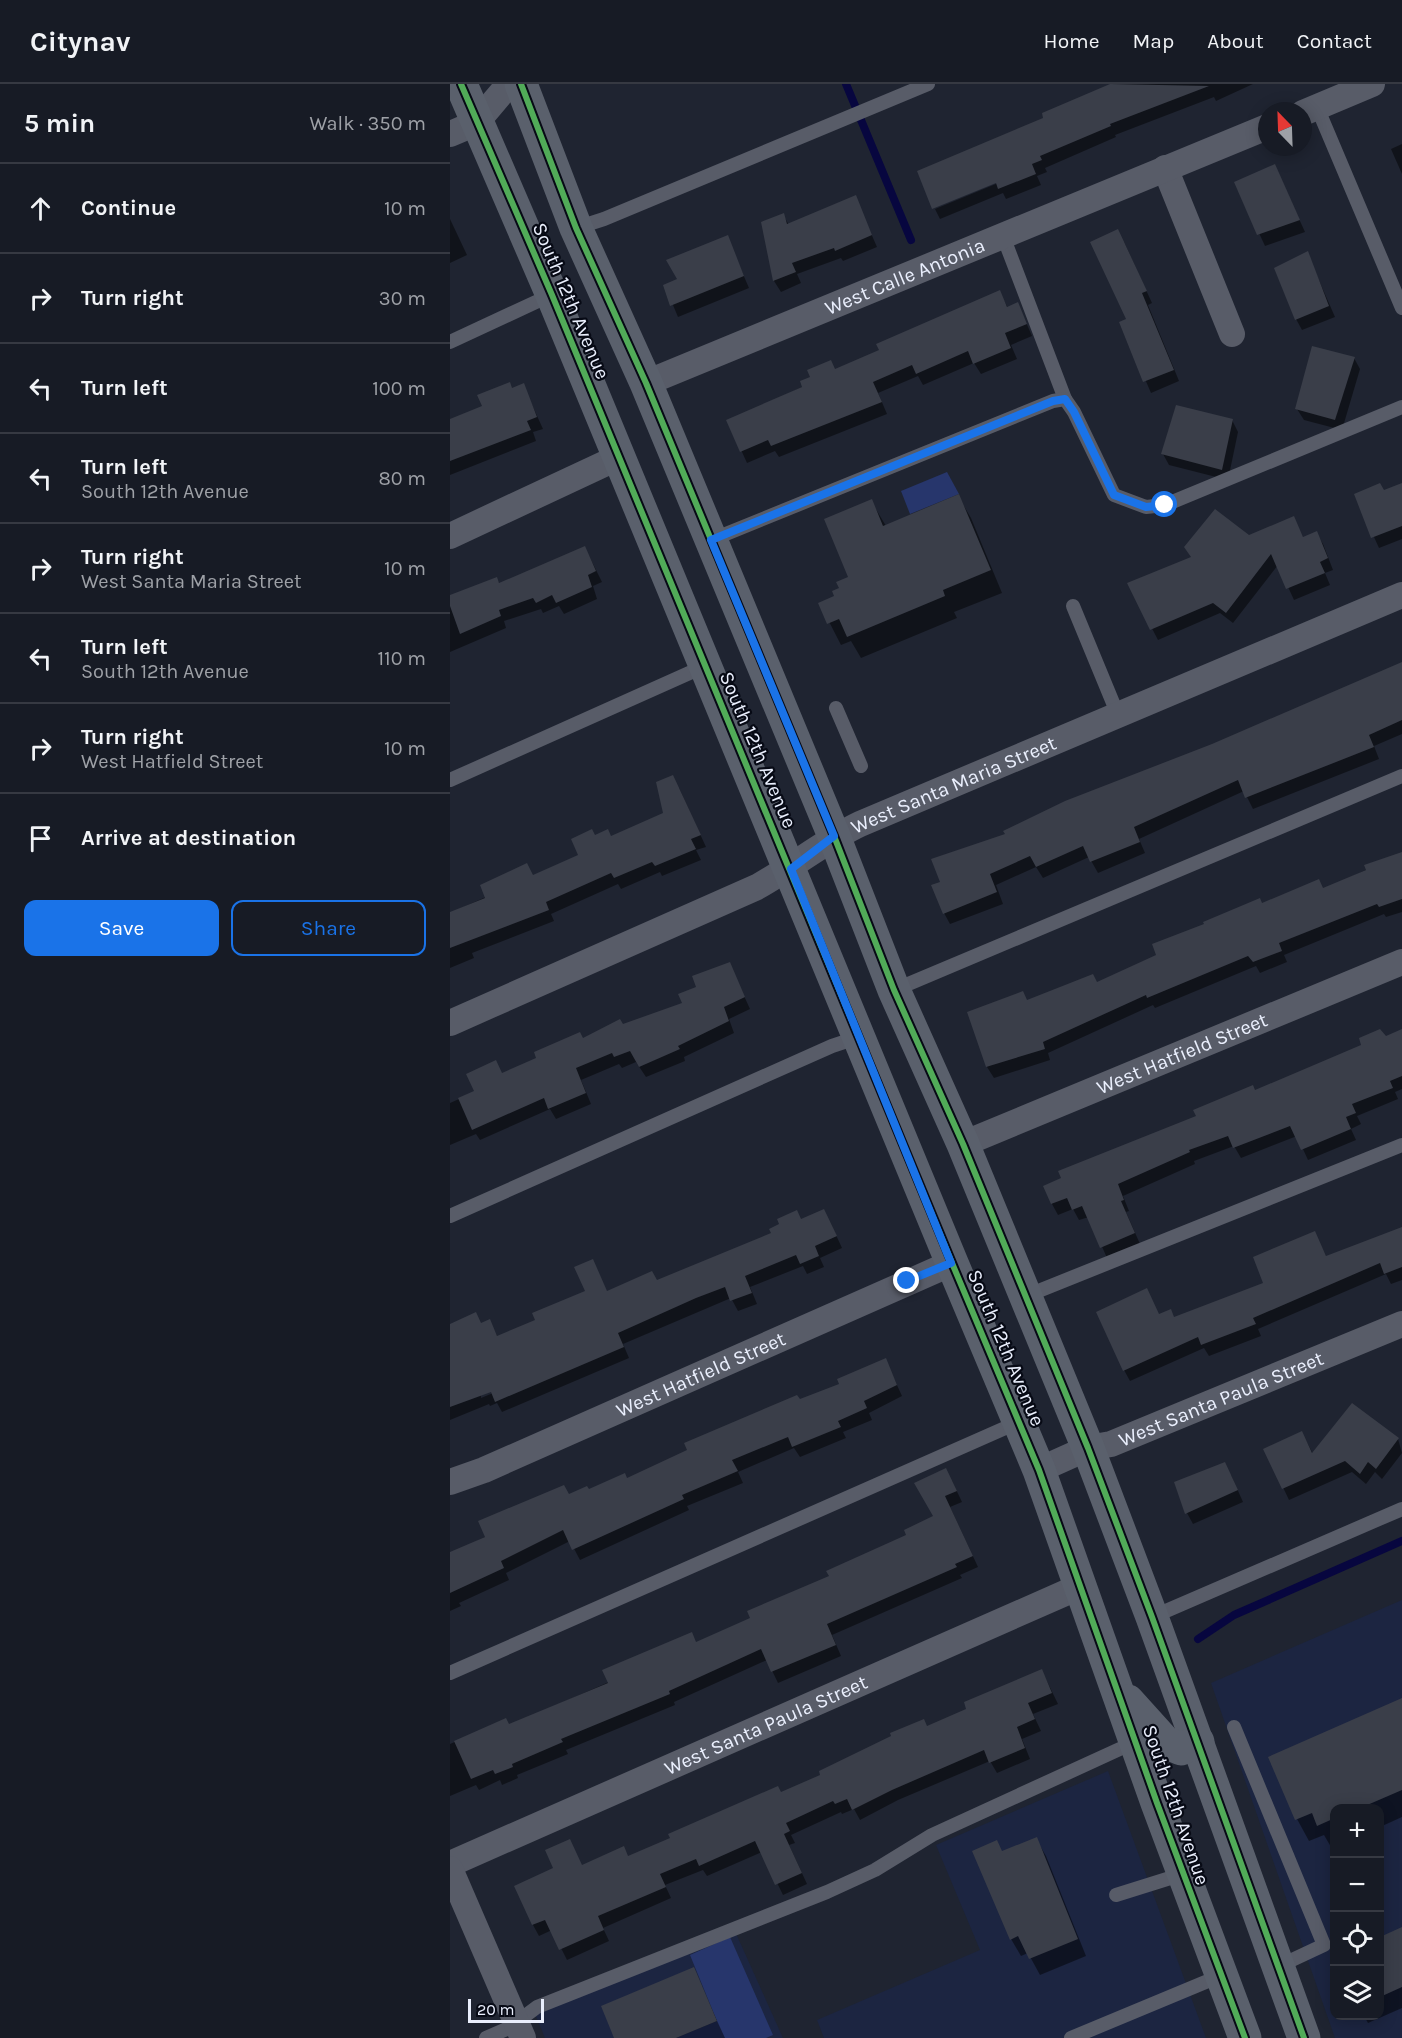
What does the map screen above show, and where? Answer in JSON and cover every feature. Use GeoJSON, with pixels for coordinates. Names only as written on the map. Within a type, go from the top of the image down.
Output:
{"type":"FeatureCollection","features":[{"type":"Feature","properties":{"kind":"main road","name":"South 12th Avenue"},"geometry":{"type":"LineString","coordinates":[[461,84],[463,129],[552,295],[791,869],[951,1263],[1040,1470],[1183,1874],[1245,2038]]}},
{"type":"Feature","properties":{"kind":"main road","name":"South 12th Avenue"},"geometry":{"type":"LineString","coordinates":[[521,84],[576,228],[646,383],[834,836],[894,990],[963,1144],[1088,1449],[1152,1617],[1203,1740],[1277,1967],[1304,2038]]}},
{"type":"Feature","properties":{"kind":"main road"},"geometry":{"type":"LineString","coordinates":[[1119,1690],[1165,1742],[1181,1749],[1203,1740]]}},
{"type":"Feature","properties":{"kind":"street"},"geometry":{"type":"LineString","coordinates":[[463,129],[509,84]]}},
{"type":"Feature","properties":{"kind":"street"},"geometry":{"type":"LineString","coordinates":[[1312,109],[1372,84]]}},
{"type":"Feature","properties":{"kind":"street","name":"West Calle Antonia"},"geometry":{"type":"LineString","coordinates":[[646,383],[1258,131]]}},
{"type":"Feature","properties":{"kind":"street"},"geometry":{"type":"LineString","coordinates":[[1165,168],[1232,334]]}},
{"type":"Feature","properties":{"kind":"street"},"geometry":{"type":"LineString","coordinates":[[450,536],[619,457]]}},
{"type":"Feature","properties":{"kind":"street","name":"West Santa Maria Street"},"geometry":{"type":"LineString","coordinates":[[450,1023],[757,887],[791,869],[834,836],[1402,595]]}},
{"type":"Feature","properties":{"kind":"street","name":"West Hatfield Street"},"geometry":{"type":"LineString","coordinates":[[963,1144],[1402,962]]}},
{"type":"Feature","properties":{"kind":"street","name":"West Hatfield Street"},"geometry":{"type":"LineString","coordinates":[[450,1482],[484,1470],[951,1263]]}},
{"type":"Feature","properties":{"kind":"street","name":"West Santa Paula Street"},"geometry":{"type":"LineString","coordinates":[[1040,1470],[1088,1449],[1111,1444],[1402,1323]]}},
{"type":"Feature","properties":{"kind":"street","name":"West Santa Paula Street"},"geometry":{"type":"LineString","coordinates":[[450,1864],[1081,1586]]}},
{"type":"Feature","properties":{"kind":"street"},"geometry":{"type":"LineString","coordinates":[[450,1869],[520,2030]]}},
{"type":"Feature","properties":{"kind":"lane"},"geometry":{"type":"LineString","coordinates":[[576,228],[604,219],[928,84]]}},
{"type":"Feature","properties":{"kind":"lane"},"geometry":{"type":"LineString","coordinates":[[1312,114],[1402,308]]}},
{"type":"Feature","properties":{"kind":"lane"},"geometry":{"type":"LineString","coordinates":[[1003,236],[1065,399],[1074,412],[1114,495],[1146,507],[1165,505],[1402,407]]}},
{"type":"Feature","properties":{"kind":"lane"},"geometry":{"type":"LineString","coordinates":[[450,342],[552,295]]}},
{"type":"Feature","properties":{"kind":"lane"},"geometry":{"type":"LineString","coordinates":[[711,540],[1053,401],[1065,399]]}},
{"type":"Feature","properties":{"kind":"lane"},"geometry":{"type":"LineString","coordinates":[[1073,606],[1118,715]]}},
{"type":"Feature","properties":{"kind":"lane"},"geometry":{"type":"LineString","coordinates":[[450,780],[705,666]]}},
{"type":"Feature","properties":{"kind":"lane"},"geometry":{"type":"LineString","coordinates":[[836,708],[861,766]]}},
{"type":"Feature","properties":{"kind":"lane"},"geometry":{"type":"LineString","coordinates":[[894,990],[1402,776]]}},
{"type":"Feature","properties":{"kind":"lane"},"geometry":{"type":"LineString","coordinates":[[450,1216],[832,1046],[860,1037]]}},
{"type":"Feature","properties":{"kind":"lane"},"geometry":{"type":"LineString","coordinates":[[1026,1296],[1402,1145]]}},
{"type":"Feature","properties":{"kind":"lane"},"geometry":{"type":"LineString","coordinates":[[450,1673],[1020,1422]]}},
{"type":"Feature","properties":{"kind":"lane"},"geometry":{"type":"LineString","coordinates":[[1152,1617],[1402,1509]]}},
{"type":"Feature","properties":{"kind":"lane"},"geometry":{"type":"LineString","coordinates":[[1234,1727],[1324,1945],[1277,1967]]}},
{"type":"Feature","properties":{"kind":"lane"},"geometry":{"type":"LineString","coordinates":[[486,2038],[520,2030],[537,2007],[827,1892],[875,1870],[932,1834],[1136,1742]]}},
{"type":"Feature","properties":{"kind":"lane"},"geometry":{"type":"LineString","coordinates":[[1116,1895],[1183,1874]]}},
{"type":"Feature","properties":{"kind":"lane"},"geometry":{"type":"LineString","coordinates":[[1071,2038],[1220,1976]]}},
{"type":"Feature","properties":{"kind":"shaded area"},"geometry":{"type":"Polygon","coordinates":[[[947,472],[959,494],[910,514],[901,491],[947,472]]]}},
{"type":"Feature","properties":{"kind":"shaded area"},"geometry":{"type":"Polygon","coordinates":[[[1402,1600],[1402,2038],[1335,2038],[1211,1683],[1402,1600]]]}},
{"type":"Feature","properties":{"kind":"shaded area"},"geometry":{"type":"Polygon","coordinates":[[[1108,1771],[1206,2038],[824,2038],[817,2020],[980,1950],[936,1845],[1108,1771]]]}},
{"type":"Feature","properties":{"kind":"shaded area"},"geometry":{"type":"Polygon","coordinates":[[[734,1929],[783,2038],[545,2038],[535,2014],[734,1929]]]}},
{"type":"Feature","properties":{"kind":"shaded area"},"geometry":{"type":"Polygon","coordinates":[[[730,1937],[773,2035],[766,2038],[676,2038],[717,2021],[690,1955],[730,1937]]]}},
{"type":"Feature","properties":{"kind":"building"},"geometry":{"type":"Polygon","coordinates":[[[1110,84],[1209,86],[1110,124],[1111,126],[1040,156],[1042,160],[1032,164],[1036,174],[998,189],[996,183],[932,209],[917,171],[1043,118],[1042,113],[1110,84]]]}},
{"type":"Feature","properties":{"kind":"building"},"geometry":{"type":"Polygon","coordinates":[[[1275,164],[1300,220],[1257,235],[1234,182],[1275,164]]]}},
{"type":"Feature","properties":{"kind":"building"},"geometry":{"type":"Polygon","coordinates":[[[856,195],[872,235],[835,251],[834,248],[792,263],[796,272],[773,281],[761,222],[784,213],[787,224],[856,195]]]}},
{"type":"Feature","properties":{"kind":"building"},"geometry":{"type":"Polygon","coordinates":[[[1118,229],[1147,291],[1142,293],[1174,370],[1143,382],[1119,322],[1126,319],[1090,242],[1118,229]]]}},
{"type":"Feature","properties":{"kind":"building"},"geometry":{"type":"Polygon","coordinates":[[[728,235],[744,276],[670,306],[663,285],[677,279],[666,260],[728,235]]]}},
{"type":"Feature","properties":{"kind":"building"},"geometry":{"type":"Polygon","coordinates":[[[1308,251],[1329,306],[1295,320],[1274,268],[1308,251]]]}},
{"type":"Feature","properties":{"kind":"building"},"geometry":{"type":"Polygon","coordinates":[[[1000,290],[1007,307],[1018,302],[1027,324],[1005,333],[1011,348],[973,364],[968,351],[916,374],[912,365],[873,382],[882,402],[771,446],[768,440],[740,452],[726,420],[802,387],[800,381],[810,377],[807,370],[831,360],[835,369],[879,350],[876,344],[1000,290]]]}},
{"type":"Feature","properties":{"kind":"building"},"geometry":{"type":"Polygon","coordinates":[[[1312,346],[1355,357],[1335,420],[1295,409],[1312,346]]]}},
{"type":"Feature","properties":{"kind":"building"},"geometry":{"type":"Polygon","coordinates":[[[510,382],[512,388],[524,383],[537,417],[527,421],[531,430],[450,461],[450,419],[482,406],[477,395],[510,382]]]}},
{"type":"Feature","properties":{"kind":"building"},"geometry":{"type":"Polygon","coordinates":[[[1176,405],[1233,419],[1222,470],[1161,454],[1176,405]]]}},
{"type":"Feature","properties":{"kind":"building"},"geometry":{"type":"Polygon","coordinates":[[[1380,483],[1384,490],[1402,483],[1402,526],[1371,538],[1354,494],[1380,483]]]}},
{"type":"Feature","properties":{"kind":"building"},"geometry":{"type":"Polygon","coordinates":[[[959,494],[991,570],[943,590],[945,596],[847,637],[839,619],[827,624],[818,603],[834,596],[832,591],[839,588],[836,582],[848,577],[824,519],[872,499],[883,526],[959,494]]]}},
{"type":"Feature","properties":{"kind":"building"},"geometry":{"type":"Polygon","coordinates":[[[1215,509],[1249,535],[1294,516],[1303,537],[1317,531],[1328,558],[1320,562],[1325,573],[1286,589],[1271,554],[1226,613],[1213,603],[1150,630],[1127,583],[1191,557],[1184,547],[1215,509]]]}},
{"type":"Feature","properties":{"kind":"building"},"geometry":{"type":"Polygon","coordinates":[[[585,546],[596,571],[588,575],[592,587],[556,603],[552,595],[536,603],[533,598],[499,610],[501,616],[460,634],[450,606],[450,595],[497,577],[499,583],[585,546]]]}},
{"type":"Feature","properties":{"kind":"building"},"geometry":{"type":"Polygon","coordinates":[[[1402,662],[1402,720],[1369,735],[1374,747],[1245,798],[1238,780],[1134,827],[1140,842],[1090,862],[1083,846],[1036,867],[1030,856],[990,874],[997,892],[943,914],[931,885],[940,882],[931,859],[1005,834],[1003,831],[1065,801],[1212,744],[1402,662]]]}},
{"type":"Feature","properties":{"kind":"building"},"geometry":{"type":"Polygon","coordinates":[[[673,775],[701,835],[691,839],[696,849],[655,866],[652,862],[614,878],[611,873],[546,902],[549,910],[450,948],[450,912],[485,898],[480,885],[527,863],[533,875],[578,855],[571,839],[592,829],[595,835],[608,829],[611,836],[663,813],[656,782],[673,775]]]}},
{"type":"Feature","properties":{"kind":"building"},"geometry":{"type":"Polygon","coordinates":[[[1402,852],[1402,899],[1379,907],[1377,904],[1279,943],[1282,951],[1253,962],[1248,956],[1147,998],[1146,995],[1043,1042],[1045,1049],[986,1067],[967,1012],[1023,991],[1027,1000],[1093,974],[1097,982],[1156,955],[1152,944],[1204,924],[1203,922],[1260,898],[1262,903],[1319,879],[1323,888],[1366,870],[1364,865],[1402,852]]]}},
{"type":"Feature","properties":{"kind":"building"},"geometry":{"type":"Polygon","coordinates":[[[730,962],[745,997],[724,1007],[729,1021],[678,1046],[680,1049],[639,1067],[630,1051],[614,1057],[612,1053],[576,1068],[586,1093],[548,1109],[544,1098],[472,1130],[458,1098],[474,1091],[466,1074],[496,1060],[502,1073],[536,1058],[534,1052],[580,1032],[583,1038],[620,1019],[623,1024],[682,1003],[678,994],[696,987],[692,976],[730,962]]]}},
{"type":"Feature","properties":{"kind":"building"},"geometry":{"type":"Polygon","coordinates":[[[1380,1029],[1386,1036],[1402,1029],[1402,1076],[1390,1081],[1393,1088],[1352,1104],[1356,1113],[1346,1117],[1351,1129],[1301,1150],[1290,1126],[1233,1148],[1228,1136],[1189,1150],[1190,1152],[1118,1184],[1124,1200],[1121,1201],[1135,1233],[1100,1248],[1082,1206],[1072,1210],[1067,1198],[1051,1204],[1043,1186],[1061,1178],[1058,1171],[1196,1116],[1193,1110],[1253,1085],[1255,1090],[1361,1045],[1359,1038],[1380,1029]]]}},
{"type":"Feature","properties":{"kind":"building"},"geometry":{"type":"Polygon","coordinates":[[[824,1209],[837,1236],[815,1246],[819,1256],[800,1264],[796,1255],[745,1276],[752,1293],[730,1301],[725,1287],[618,1333],[624,1347],[495,1402],[491,1392],[450,1407],[450,1324],[476,1312],[481,1323],[490,1319],[497,1336],[535,1320],[532,1313],[585,1291],[574,1267],[593,1259],[607,1291],[652,1271],[657,1280],[771,1233],[769,1229],[779,1224],[777,1219],[797,1210],[801,1219],[824,1209]]]}},
{"type":"Feature","properties":{"kind":"building"},"geometry":{"type":"Polygon","coordinates":[[[1402,1227],[1402,1267],[1384,1274],[1380,1263],[1253,1318],[1256,1324],[1201,1345],[1198,1337],[1123,1371],[1096,1312],[1147,1288],[1159,1314],[1171,1309],[1174,1317],[1263,1283],[1253,1257],[1315,1231],[1326,1256],[1402,1227]]]}},
{"type":"Feature","properties":{"kind":"building"},"geometry":{"type":"Polygon","coordinates":[[[886,1358],[897,1385],[864,1401],[867,1408],[838,1421],[841,1427],[792,1447],[788,1437],[732,1460],[738,1471],[682,1495],[684,1499],[572,1550],[563,1530],[501,1561],[504,1568],[450,1593],[450,1552],[485,1537],[478,1521],[564,1485],[569,1494],[587,1486],[589,1489],[625,1473],[627,1478],[687,1450],[684,1443],[797,1395],[800,1399],[839,1384],[837,1379],[886,1358]]]}},
{"type":"Feature","properties":{"kind":"building"},"geometry":{"type":"Polygon","coordinates":[[[1352,1403],[1399,1438],[1376,1469],[1368,1462],[1360,1474],[1345,1461],[1282,1489],[1263,1449],[1302,1431],[1312,1453],[1352,1403]]]}},
{"type":"Feature","properties":{"kind":"building"},"geometry":{"type":"Polygon","coordinates":[[[1225,1462],[1238,1490],[1185,1514],[1174,1482],[1225,1462]]]}},
{"type":"Feature","properties":{"kind":"building"},"geometry":{"type":"Polygon","coordinates":[[[946,1468],[957,1491],[945,1496],[973,1556],[955,1564],[957,1567],[827,1624],[836,1645],[771,1672],[761,1649],[669,1691],[670,1694],[561,1739],[563,1742],[512,1764],[513,1767],[495,1774],[493,1770],[471,1779],[454,1741],[506,1718],[509,1724],[608,1683],[602,1670],[692,1632],[696,1642],[750,1618],[747,1611],[829,1576],[826,1571],[906,1535],[904,1530],[933,1516],[914,1483],[946,1468]]]}},
{"type":"Feature","properties":{"kind":"building"},"geometry":{"type":"Polygon","coordinates":[[[1042,1669],[1052,1693],[1028,1703],[1035,1719],[1017,1727],[1025,1748],[989,1763],[984,1750],[852,1810],[847,1799],[835,1804],[833,1801],[786,1823],[790,1831],[784,1834],[802,1873],[775,1885],[755,1841],[699,1866],[696,1859],[660,1874],[666,1887],[598,1916],[604,1930],[559,1950],[545,1920],[532,1925],[514,1886],[553,1868],[545,1850],[570,1839],[582,1865],[624,1846],[628,1856],[670,1838],[668,1834],[778,1786],[781,1792],[820,1775],[819,1771],[891,1736],[890,1733],[924,1719],[927,1726],[966,1709],[964,1702],[1042,1669]]]}},
{"type":"Feature","properties":{"kind":"building"},"geometry":{"type":"Polygon","coordinates":[[[1402,1698],[1402,1790],[1370,1804],[1330,1804],[1330,1820],[1317,1826],[1312,1813],[1295,1820],[1268,1757],[1402,1698]]]}},
{"type":"Feature","properties":{"kind":"building"},"geometry":{"type":"Polygon","coordinates":[[[1037,1837],[1078,1939],[1029,1959],[1018,1936],[1010,1940],[972,1851],[997,1840],[1002,1851],[1037,1837]]]}},
{"type":"Feature","properties":{"kind":"building"},"geometry":{"type":"Polygon","coordinates":[[[1402,1927],[1402,1987],[1384,1995],[1384,1966],[1384,1935],[1402,1927]]]}},
{"type":"Feature","properties":{"kind":"building"},"geometry":{"type":"Polygon","coordinates":[[[694,1967],[717,2021],[676,2038],[614,2038],[601,2006],[694,1967]]]}},
{"type":"Feature","properties":{"kind":"waterway"},"geometry":{"type":"LineString","coordinates":[[846,84],[911,240]]}},
{"type":"Feature","properties":{"kind":"waterway"},"geometry":{"type":"LineString","coordinates":[[1198,1639],[1234,1615],[1402,1541]]}},
{"type":"Feature","properties":{"kind":"cycle path"},"geometry":{"type":"LineString","coordinates":[[461,84],[552,295],[1039,1470],[1157,1803],[1245,2038]]}},
{"type":"Feature","properties":{"kind":"cycle path"},"geometry":{"type":"LineString","coordinates":[[521,84],[576,228],[646,383],[834,836],[894,990],[963,1144],[1088,1448],[1152,1617],[1304,2038]]}},
{"type":"Feature","properties":{"kind":"route"},"geometry":{"type":"LineString","coordinates":[[907,1281],[951,1263],[791,869],[834,836],[711,540],[1053,401],[1065,399],[1074,412],[1114,495],[1146,507],[1165,505]]}}]}
